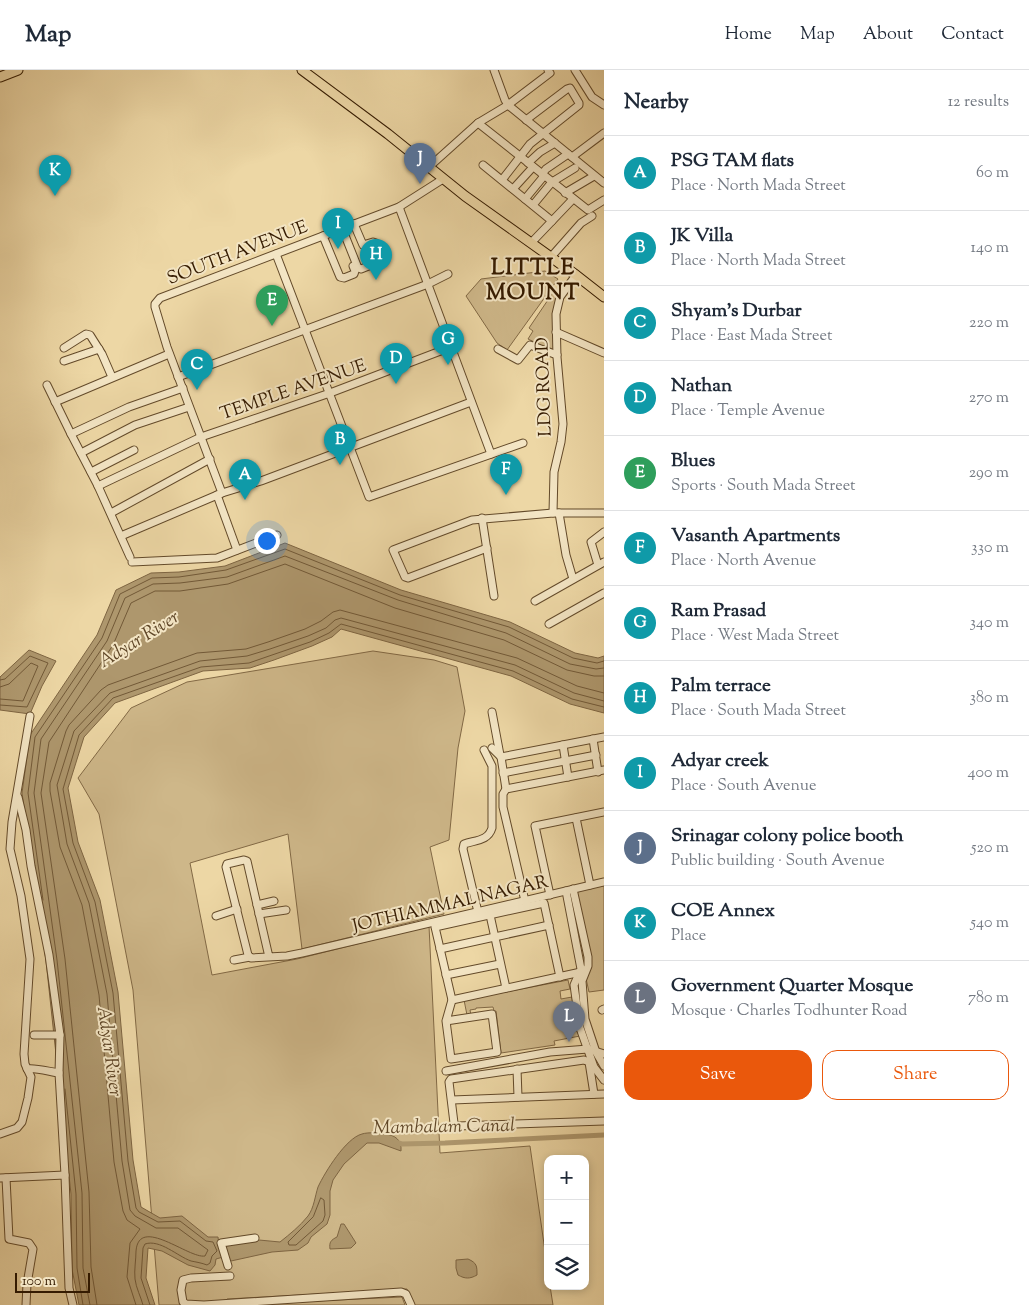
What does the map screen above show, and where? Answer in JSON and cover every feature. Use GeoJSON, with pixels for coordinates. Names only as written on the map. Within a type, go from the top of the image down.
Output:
{"type":"FeatureCollection","features":[{"type":"Feature","properties":{"kind":"main road"},"geometry":{"type":"LineString","coordinates":[[0,77],[18,70]]}},
{"type":"Feature","properties":{"kind":"main road"},"geometry":{"type":"LineString","coordinates":[[302,70],[388,134],[465,196],[576,274],[604,298]]}},
{"type":"Feature","properties":{"kind":"street"},"geometry":{"type":"LineString","coordinates":[[494,70],[504,100],[508,105],[604,183]]}},
{"type":"Feature","properties":{"kind":"street"},"geometry":{"type":"LineString","coordinates":[[429,167],[478,123],[508,105],[550,73],[548,70]]}},
{"type":"Feature","properties":{"kind":"street"},"geometry":{"type":"LineString","coordinates":[[576,70],[592,97],[604,105]]}},
{"type":"Feature","properties":{"kind":"street"},"geometry":{"type":"LineString","coordinates":[[502,180],[530,144],[579,105],[579,103],[570,88],[526,120]]}},
{"type":"Feature","properties":{"kind":"street"},"geometry":{"type":"LineString","coordinates":[[478,123],[588,210],[604,200]]}},
{"type":"Feature","properties":{"kind":"street"},"geometry":{"type":"LineString","coordinates":[[525,198],[546,169],[570,156],[604,133]]}},
{"type":"Feature","properties":{"kind":"street"},"geometry":{"type":"LineString","coordinates":[[513,189],[540,152],[555,143]]}},
{"type":"Feature","properties":{"kind":"street"},"geometry":{"type":"LineString","coordinates":[[483,165],[552,221]]}},
{"type":"Feature","properties":{"kind":"street"},"geometry":{"type":"LineString","coordinates":[[533,205],[552,182],[575,168]]}},
{"type":"Feature","properties":{"kind":"street"},"geometry":{"type":"LineString","coordinates":[[565,193],[594,176]]}},
{"type":"Feature","properties":{"kind":"street","name":"SOUTH AVENUE"},"geometry":{"type":"LineString","coordinates":[[169,354],[155,307],[160,298],[323,236],[355,227],[399,207],[443,179]]}},
{"type":"Feature","properties":{"kind":"street"},"geometry":{"type":"LineString","coordinates":[[531,243],[573,199]]}},
{"type":"Feature","properties":{"kind":"street"},"geometry":{"type":"LineString","coordinates":[[399,207],[491,454]]}},
{"type":"Feature","properties":{"kind":"street"},"geometry":{"type":"LineString","coordinates":[[551,257],[581,223],[592,216]]}},
{"type":"Feature","properties":{"kind":"street"},"geometry":{"type":"LineString","coordinates":[[341,231],[358,268],[361,269],[381,261],[376,243],[363,245],[355,227]]}},
{"type":"Feature","properties":{"kind":"street"},"geometry":{"type":"LineString","coordinates":[[323,236],[340,277],[344,278],[354,274],[355,271],[341,231]]}},
{"type":"Feature","properties":{"kind":"street"},"geometry":{"type":"LineString","coordinates":[[276,254],[370,497],[523,442]]}},
{"type":"Feature","properties":{"kind":"street"},"geometry":{"type":"LineString","coordinates":[[178,377],[428,284],[448,274]]}},
{"type":"Feature","properties":{"kind":"street","name":"LDG ROAD"},"geometry":{"type":"LineString","coordinates":[[573,579],[556,513],[554,472],[563,424],[557,355],[556,314],[560,297],[576,274]]}},
{"type":"Feature","properties":{"kind":"street"},"geometry":{"type":"LineString","coordinates":[[556,332],[604,353]]}},
{"type":"Feature","properties":{"kind":"street"},"geometry":{"type":"LineString","coordinates":[[64,348],[88,334],[99,349],[112,377]]}},
{"type":"Feature","properties":{"kind":"street"},"geometry":{"type":"LineString","coordinates":[[498,348],[518,360],[530,345],[557,355]]}},
{"type":"Feature","properties":{"kind":"street","name":"TEMPLE AVENUE"},"geometry":{"type":"LineString","coordinates":[[98,486],[201,437],[330,393],[451,347]]}},
{"type":"Feature","properties":{"kind":"street"},"geometry":{"type":"LineString","coordinates":[[64,361],[99,349]]}},
{"type":"Feature","properties":{"kind":"street"},"geometry":{"type":"LineString","coordinates":[[55,402],[169,354],[210,459],[237,550]]}},
{"type":"Feature","properties":{"kind":"street"},"geometry":{"type":"LineString","coordinates":[[47,385],[111,513],[131,560],[216,558],[276,535]]}},
{"type":"Feature","properties":{"kind":"street"},"geometry":{"type":"LineString","coordinates":[[70,434],[129,407],[183,388]]}},
{"type":"Feature","properties":{"kind":"street"},"geometry":{"type":"LineString","coordinates":[[121,536],[220,494],[261,481],[471,402]]}},
{"type":"Feature","properties":{"kind":"street"},"geometry":{"type":"LineString","coordinates":[[81,454],[135,425],[190,407]]}},
{"type":"Feature","properties":{"kind":"street"},"geometry":{"type":"LineString","coordinates":[[91,472],[134,450]]}},
{"type":"Feature","properties":{"kind":"street"},"geometry":{"type":"LineString","coordinates":[[111,513],[210,459]]}},
{"type":"Feature","properties":{"kind":"street"},"geometry":{"type":"LineString","coordinates":[[487,548],[408,578],[405,576],[393,550],[472,520],[482,518],[556,513],[604,513]]}},
{"type":"Feature","properties":{"kind":"street"},"geometry":{"type":"LineString","coordinates":[[482,518],[494,596]]}},
{"type":"Feature","properties":{"kind":"street"},"geometry":{"type":"LineString","coordinates":[[535,602],[601,563],[591,542],[604,532]]}},
{"type":"Feature","properties":{"kind":"street"},"geometry":{"type":"LineString","coordinates":[[549,624],[604,593]]}},
{"type":"Feature","properties":{"kind":"street"},"geometry":{"type":"LineString","coordinates":[[492,712],[506,789],[503,794],[503,807],[525,901]]}},
{"type":"Feature","properties":{"kind":"street"},"geometry":{"type":"LineString","coordinates":[[0,1134],[17,1128],[22,1122],[31,1076],[27,1069],[24,1054],[30,959],[21,896],[10,849],[12,822],[30,716]]}},
{"type":"Feature","properties":{"kind":"street"},"geometry":{"type":"LineString","coordinates":[[500,756],[604,737]]}},
{"type":"Feature","properties":{"kind":"street"},"geometry":{"type":"LineString","coordinates":[[506,789],[601,771],[593,739]]}},
{"type":"Feature","properties":{"kind":"street"},"geometry":{"type":"LineString","coordinates":[[563,745],[568,778]]}},
{"type":"Feature","properties":{"kind":"street"},"geometry":{"type":"LineString","coordinates":[[492,748],[500,756]]}},
{"type":"Feature","properties":{"kind":"street"},"geometry":{"type":"LineString","coordinates":[[478,912],[463,846],[470,842],[487,838],[492,828],[492,766],[484,750]]}},
{"type":"Feature","properties":{"kind":"street"},"geometry":{"type":"LineString","coordinates":[[503,773],[596,755]]}},
{"type":"Feature","properties":{"kind":"street"},"geometry":{"type":"LineString","coordinates":[[17,793],[26,830],[60,1035],[69,1288],[73,1305]]}},
{"type":"Feature","properties":{"kind":"street"},"geometry":{"type":"LineString","coordinates":[[550,895],[535,826],[604,812]]}},
{"type":"Feature","properties":{"kind":"street"},"geometry":{"type":"LineString","coordinates":[[576,818],[590,885]]}},
{"type":"Feature","properties":{"kind":"street"},"geometry":{"type":"LineString","coordinates":[[250,957],[226,866],[244,860],[247,862],[269,957]]}},
{"type":"Feature","properties":{"kind":"street","name":"JOTHIAMMAL NAGAR"},"geometry":{"type":"LineString","coordinates":[[234,960],[302,953],[604,882]]}},
{"type":"Feature","properties":{"kind":"street"},"geometry":{"type":"LineString","coordinates":[[569,890],[581,964],[575,1003],[594,1067],[604,1080]]}},
{"type":"Feature","properties":{"kind":"street"},"geometry":{"type":"LineString","coordinates":[[569,890],[588,957],[588,966],[578,981],[586,1019],[596,1052],[604,1066]]}},
{"type":"Feature","properties":{"kind":"street"},"geometry":{"type":"LineString","coordinates":[[257,905],[274,901]]}},
{"type":"Feature","properties":{"kind":"street"},"geometry":{"type":"LineString","coordinates":[[446,1021],[492,1014],[497,1052],[451,1059],[446,1021],[452,1000],[435,927],[544,903],[560,977]]}},
{"type":"Feature","properties":{"kind":"street"},"geometry":{"type":"LineString","coordinates":[[216,916],[237,909]]}},
{"type":"Feature","properties":{"kind":"street"},"geometry":{"type":"LineString","coordinates":[[259,914],[286,910]]}},
{"type":"Feature","properties":{"kind":"street"},"geometry":{"type":"LineString","coordinates":[[490,915],[506,988]]}},
{"type":"Feature","properties":{"kind":"street"},"geometry":{"type":"LineString","coordinates":[[440,949],[549,925]]}},
{"type":"Feature","properties":{"kind":"street"},"geometry":{"type":"LineString","coordinates":[[446,976],[500,964]]}},
{"type":"Feature","properties":{"kind":"street"},"geometry":{"type":"LineString","coordinates":[[452,1000],[581,972]]}},
{"type":"Feature","properties":{"kind":"street"},"geometry":{"type":"LineString","coordinates":[[34,1035],[60,1035]]}},
{"type":"Feature","properties":{"kind":"street"},"geometry":{"type":"LineString","coordinates":[[446,1071],[550,1052],[588,1049],[604,1054]]}},
{"type":"Feature","properties":{"kind":"street"},"geometry":{"type":"LineString","coordinates":[[594,1094],[589,1062],[584,1060],[451,1079],[449,1082],[454,1123],[457,1126],[604,1121]]}},
{"type":"Feature","properties":{"kind":"street"},"geometry":{"type":"LineString","coordinates":[[27,1069],[32,1068],[40,1071],[60,1073]]}},
{"type":"Feature","properties":{"kind":"street"},"geometry":{"type":"LineString","coordinates":[[517,1069],[518,1097]]}},
{"type":"Feature","properties":{"kind":"street"},"geometry":{"type":"LineString","coordinates":[[452,1100],[604,1094]]}},
{"type":"Feature","properties":{"kind":"street"},"geometry":{"type":"LineString","coordinates":[[26,1305],[27,1284],[33,1249],[29,1243],[9,1239],[3,1178],[65,1175]]}},
{"type":"Feature","properties":{"kind":"street"},"geometry":{"type":"LineString","coordinates":[[228,1266],[221,1243],[255,1238]]}},
{"type":"Feature","properties":{"kind":"street"},"geometry":{"type":"LineString","coordinates":[[230,1276],[183,1280],[181,1290],[182,1302],[194,1305],[400,1292],[406,1294],[411,1305]]}},
{"type":"Feature","properties":{"kind":"shaded area"},"geometry":{"type":"Polygon","coordinates":[[[545,271],[558,279],[507,350],[497,343],[466,296],[481,279],[545,271]]]}},
{"type":"Feature","properties":{"kind":"shaded area"},"geometry":{"type":"Polygon","coordinates":[[[554,291],[560,294],[555,352],[528,339],[533,331],[529,328],[554,291]]]}},
{"type":"Feature","properties":{"kind":"shaded area"},"geometry":{"type":"Polygon","coordinates":[[[373,651],[434,660],[457,667],[465,711],[458,748],[449,840],[430,847],[444,914],[302,949],[288,834],[190,863],[212,975],[297,959],[429,926],[440,1153],[530,1146],[544,1244],[544,1290],[551,1290],[553,1305],[412,1305],[407,1289],[227,1299],[228,1305],[159,1305],[133,990],[99,814],[78,778],[131,708],[187,682],[373,651]]]}},
{"type":"Feature","properties":{"kind":"shaded area"},"geometry":{"type":"Polygon","coordinates":[[[604,885],[604,990],[589,992],[567,893],[604,885]]]}},
{"type":"Feature","properties":{"kind":"shaded area"},"geometry":{"type":"Polygon","coordinates":[[[568,980],[570,989],[560,991],[561,999],[572,997],[580,1036],[554,1041],[555,1045],[501,1053],[496,1011],[494,1011],[493,1007],[476,1008],[470,1010],[471,1015],[467,1015],[464,1000],[568,980]]]}},
{"type":"Feature","properties":{"kind":"shaded area"},"geometry":{"type":"Polygon","coordinates":[[[402,1297],[405,1305],[228,1305],[402,1297]]]}},
{"type":"Feature","properties":{"kind":"water","name":"Adyar River"},"geometry":{"type":"Polygon","coordinates":[[[285,543],[401,590],[510,622],[575,653],[598,658],[604,656],[604,713],[570,704],[511,676],[341,629],[332,637],[312,646],[250,668],[203,671],[115,703],[84,737],[68,788],[78,842],[100,900],[118,992],[133,1160],[141,1207],[160,1218],[182,1216],[208,1237],[218,1237],[219,1246],[259,1240],[280,1242],[308,1216],[318,1187],[337,1156],[349,1142],[362,1134],[382,1134],[397,1139],[401,1151],[379,1143],[367,1143],[344,1164],[333,1180],[330,1191],[330,1215],[327,1224],[298,1250],[272,1252],[231,1261],[223,1257],[216,1259],[215,1265],[210,1271],[188,1265],[162,1251],[148,1248],[146,1278],[155,1305],[79,1305],[72,1269],[71,1194],[46,961],[22,793],[30,735],[97,635],[116,590],[151,573],[179,572],[225,566],[285,543]]]}},
{"type":"Feature","properties":{"kind":"water"},"geometry":{"type":"Polygon","coordinates":[[[29,650],[56,661],[42,686],[30,714],[0,710],[0,677],[29,650]]]}},
{"type":"Feature","properties":{"kind":"water"},"geometry":{"type":"Polygon","coordinates":[[[341,1224],[344,1224],[356,1243],[351,1248],[330,1249],[330,1243],[337,1237],[341,1224]]]}},
{"type":"Feature","properties":{"kind":"water"},"geometry":{"type":"Polygon","coordinates":[[[468,1259],[476,1265],[477,1275],[465,1278],[458,1275],[456,1260],[468,1259]]]}},
{"type":"Feature","properties":{"kind":"waterway","name":"Mambalam Canal"},"geometry":{"type":"LineString","coordinates":[[395,1142],[402,1144],[445,1143],[604,1135]]}},
{"type":"Feature","properties":{"kind":"place","name":"Srinagar colony police booth"},"geometry":{"type":"Point","coordinates":[420,184]}},
{"type":"Feature","properties":{"kind":"place","name":"COE Annex"},"geometry":{"type":"Point","coordinates":[55,196]}},
{"type":"Feature","properties":{"kind":"place","name":"Adyar creek"},"geometry":{"type":"Point","coordinates":[338,249]}},
{"type":"Feature","properties":{"kind":"place","name":"Palm terrace"},"geometry":{"type":"Point","coordinates":[376,280]}},
{"type":"Feature","properties":{"kind":"place","name":"Blues"},"geometry":{"type":"Point","coordinates":[272,326]}},
{"type":"Feature","properties":{"kind":"place","name":"Ram Prasad"},"geometry":{"type":"Point","coordinates":[448,365]}},
{"type":"Feature","properties":{"kind":"place","name":"Nathan"},"geometry":{"type":"Point","coordinates":[396,384]}},
{"type":"Feature","properties":{"kind":"place","name":"Shyam's Durbar"},"geometry":{"type":"Point","coordinates":[197,390]}},
{"type":"Feature","properties":{"kind":"place","name":"JK Villa"},"geometry":{"type":"Point","coordinates":[340,465]}},
{"type":"Feature","properties":{"kind":"place","name":"Vasanth Apartments"},"geometry":{"type":"Point","coordinates":[506,495]}},
{"type":"Feature","properties":{"kind":"place","name":"PSG TAM flats"},"geometry":{"type":"Point","coordinates":[245,500]}},
{"type":"Feature","properties":{"kind":"place","name":"Government Quarter Mosque"},"geometry":{"type":"Point","coordinates":[569,1042]}},
{"type":"Feature","properties":{"kind":"district","name":"LITTLE MOUNT"},"geometry":{"type":"Point","coordinates":[533,279]}}]}
